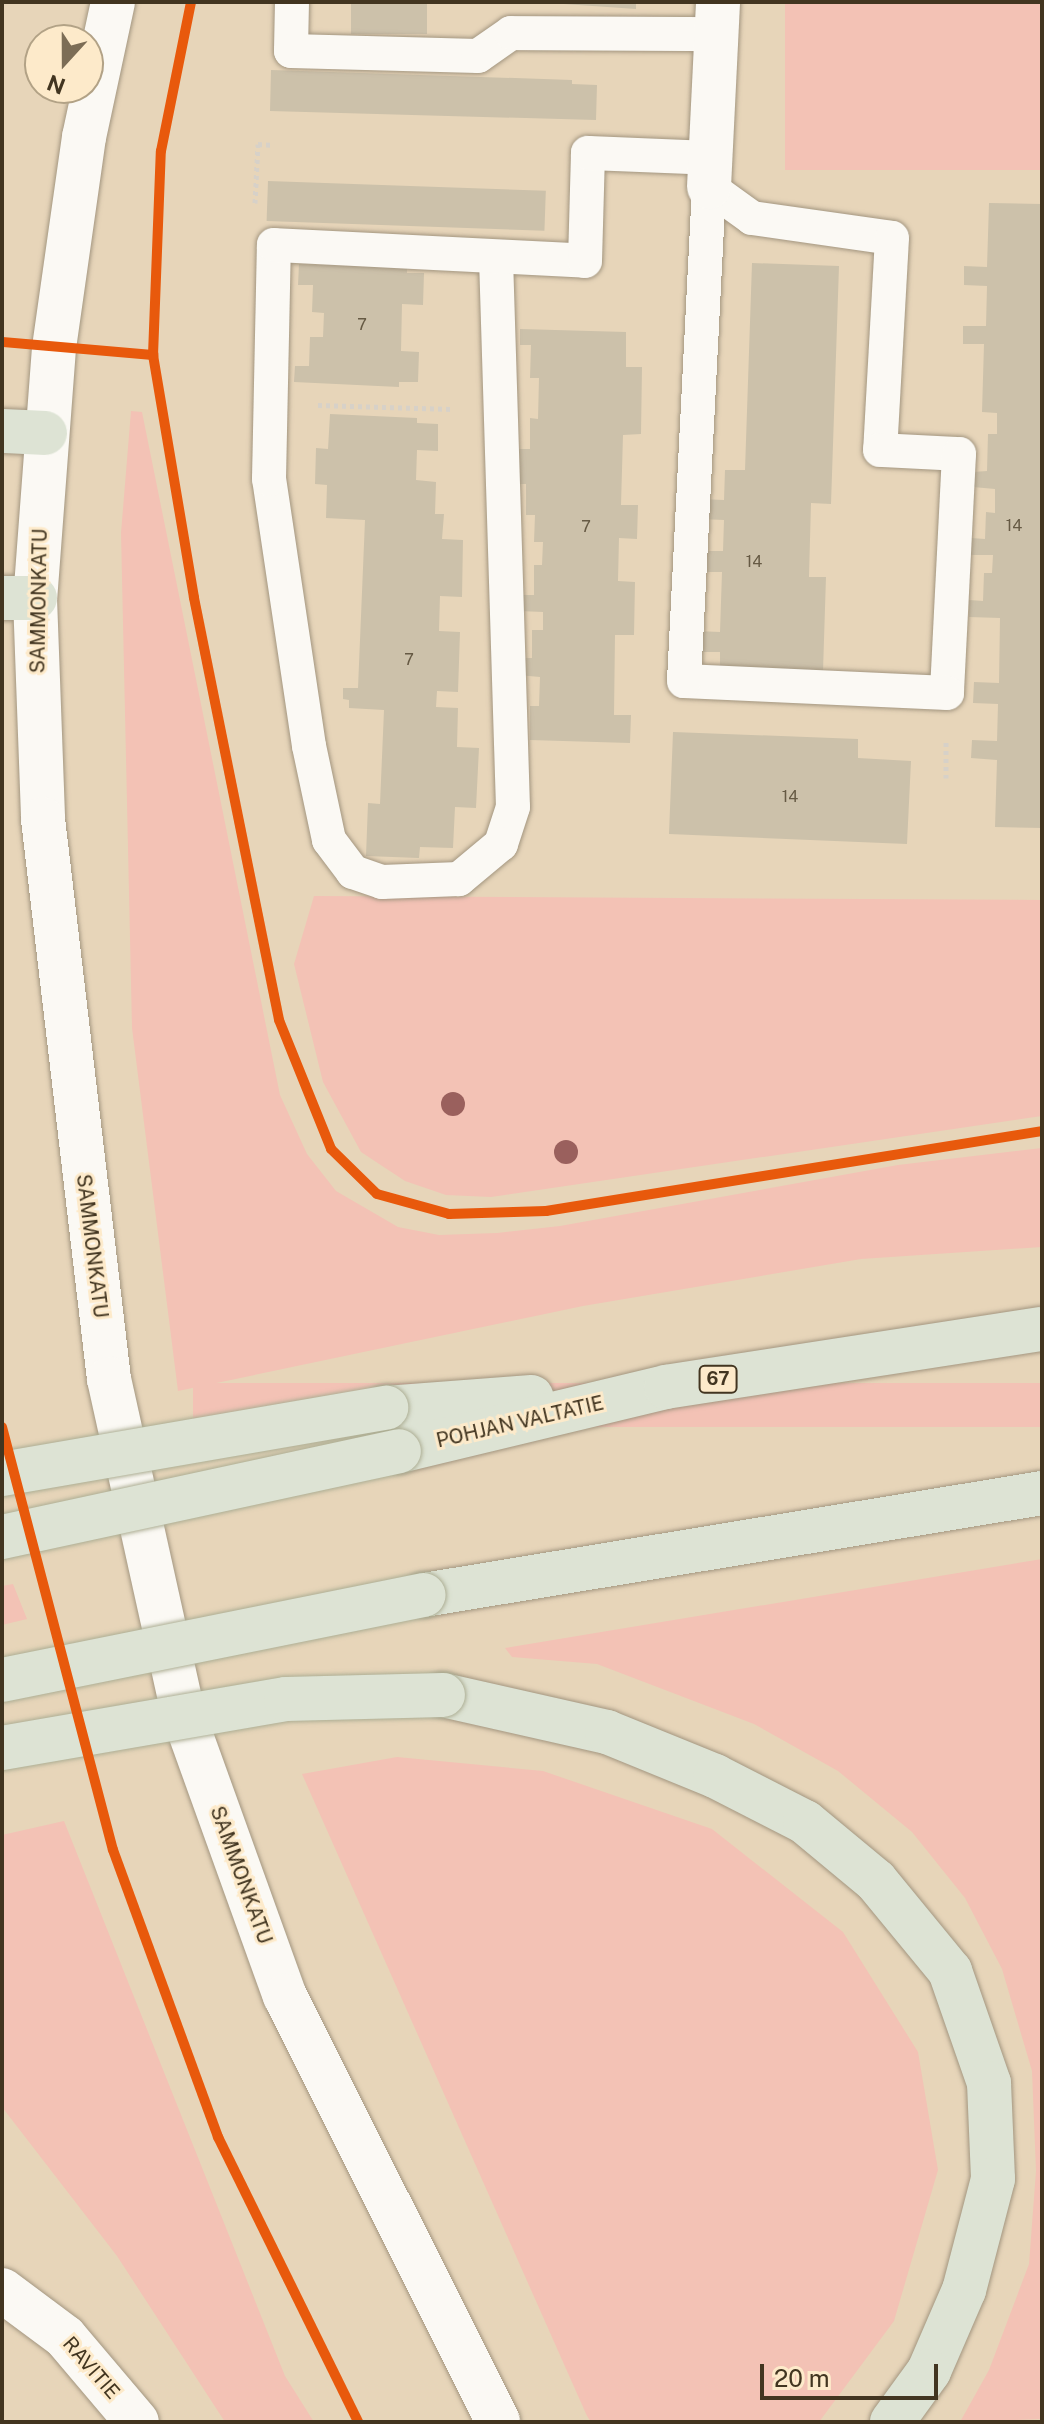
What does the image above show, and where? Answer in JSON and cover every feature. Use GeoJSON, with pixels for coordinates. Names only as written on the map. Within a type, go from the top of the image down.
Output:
{"type":"FeatureCollection","features":[{"type":"Feature","properties":{"kind":"highway"},"geometry":{"type":"LineString","coordinates":[[2,431],[45,433]]}},
{"type":"Feature","properties":{"kind":"highway","name":"POHJAN VALTATIE"},"geometry":{"type":"LineString","coordinates":[[2,1537],[399,1451],[666,1387],[1042,1329]]}},
{"type":"Feature","properties":{"kind":"highway"},"geometry":{"type":"LineString","coordinates":[[2,1474],[386,1408],[666,1387]]}},
{"type":"Feature","properties":{"kind":"highway"},"geometry":{"type":"LineString","coordinates":[[2,1680],[424,1595],[1042,1493]]}},
{"type":"Feature","properties":{"kind":"highway"},"geometry":{"type":"LineString","coordinates":[[2,1748],[286,1699],[443,1695],[607,1732],[715,1776],[805,1822],[876,1881],[950,1971],[989,2083],[993,2179],[964,2290],[929,2371],[892,2422]]}},
{"type":"Feature","properties":{"kind":"main road","name":"SAMMONKATU"},"geometry":{"type":"LineString","coordinates":[[113,2],[84,137],[45,433],[18,598],[109,1379],[184,1716],[285,1996],[498,2422]]}},
{"type":"Feature","properties":{"kind":"main road"},"geometry":{"type":"LineString","coordinates":[[710,172],[718,18]]}},
{"type":"Feature","properties":{"kind":"main road","name":"RAVITIE"},"geometry":{"type":"LineString","coordinates":[[2,2290],[65,2337],[137,2422]]}},
{"type":"Feature","properties":{"kind":"lane"},"geometry":{"type":"LineString","coordinates":[[292,2],[291,51],[478,56],[511,33],[718,18]]}},
{"type":"Feature","properties":{"kind":"lane"},"geometry":{"type":"LineString","coordinates":[[496,258],[513,807],[501,844],[459,879],[382,882],[353,872],[329,840],[309,746],[269,479],[274,245],[585,261],[588,153],[710,172],[752,218],[892,238],[880,450],[959,454],[947,693],[684,681],[710,172]]}},
{"type":"Feature","properties":{"kind":"path"},"geometry":{"type":"LineString","coordinates":[[274,145],[258,144],[254,231],[274,245]]}},
{"type":"Feature","properties":{"kind":"path"},"geometry":{"type":"LineString","coordinates":[[271,404],[501,410]]}},
{"type":"Feature","properties":{"kind":"shaded area"},"geometry":{"type":"Polygon","coordinates":[[[785,2],[1042,2],[1042,170],[785,170],[785,2]]]}},
{"type":"Feature","properties":{"kind":"shaded area"},"geometry":{"type":"Polygon","coordinates":[[[131,411],[142,412],[280,1095],[307,1154],[336,1191],[398,1227],[439,1235],[497,1233],[560,1226],[898,1165],[1042,1148],[1042,1247],[861,1259],[583,1306],[178,1391],[132,1028],[121,533],[131,411]]]}},
{"type":"Feature","properties":{"kind":"shaded area"},"geometry":{"type":"Polygon","coordinates":[[[314,896],[1042,900],[1042,1116],[491,1197],[446,1195],[405,1181],[361,1152],[323,1082],[294,964],[314,896]]]}},
{"type":"Feature","properties":{"kind":"shaded area"},"geometry":{"type":"Polygon","coordinates":[[[193,1383],[1042,1383],[1042,1427],[193,1427],[193,1383]]]}},
{"type":"Feature","properties":{"kind":"shaded area"},"geometry":{"type":"Polygon","coordinates":[[[1042,1559],[1042,2419],[960,2422],[989,2370],[1029,2264],[1036,2171],[1032,2071],[1002,1969],[965,1898],[912,1832],[838,1771],[754,1724],[597,1664],[512,1657],[505,1648],[1042,1559]]]}},
{"type":"Feature","properties":{"kind":"shaded area"},"geometry":{"type":"Polygon","coordinates":[[[13,1584],[27,1619],[2,1625],[2,1586],[13,1584]]]}},
{"type":"Feature","properties":{"kind":"shaded area"},"geometry":{"type":"Polygon","coordinates":[[[397,1757],[543,1771],[712,1829],[843,1932],[918,2052],[938,2170],[894,2321],[819,2422],[591,2422],[587,2416],[302,1774],[397,1757]]]}},
{"type":"Feature","properties":{"kind":"shaded area"},"geometry":{"type":"Polygon","coordinates":[[[64,1821],[285,2376],[314,2422],[225,2422],[117,2256],[2,2107],[2,1835],[64,1821]]]}},
{"type":"Feature","properties":{"kind":"building"},"geometry":{"type":"Polygon","coordinates":[[[351,2],[427,2],[427,34],[351,34],[351,2]]]}},
{"type":"Feature","properties":{"kind":"building"},"geometry":{"type":"Polygon","coordinates":[[[535,2],[636,2],[636,9],[535,2]]]}},
{"type":"Feature","properties":{"kind":"building"},"geometry":{"type":"Polygon","coordinates":[[[271,70],[572,80],[572,84],[597,85],[596,120],[270,111],[271,70]]]}},
{"type":"Feature","properties":{"kind":"building"},"geometry":{"type":"Polygon","coordinates":[[[268,181],[546,191],[544,231],[267,221],[268,181]]]}},
{"type":"Feature","properties":{"kind":"building"},"geometry":{"type":"Polygon","coordinates":[[[989,203],[1042,204],[1042,828],[995,827],[997,760],[971,758],[972,740],[997,741],[998,704],[973,703],[974,682],[999,683],[1000,618],[969,617],[969,600],[983,601],[984,573],[992,573],[993,555],[970,555],[971,538],[985,539],[986,512],[995,513],[995,489],[973,487],[973,472],[987,471],[988,434],[997,434],[997,413],[982,412],[984,344],[963,344],[963,326],[986,326],[987,286],[964,285],[964,266],[987,267],[989,203]]]}},
{"type":"Feature","properties":{"kind":"building"},"geometry":{"type":"Polygon","coordinates":[[[752,263],[839,266],[831,504],[811,503],[809,577],[826,577],[823,671],[720,668],[720,652],[696,652],[697,631],[720,632],[722,572],[698,572],[699,551],[723,551],[724,520],[700,519],[700,499],[724,500],[725,470],[745,470],[752,263]]]}},
{"type":"Feature","properties":{"kind":"building"},"geometry":{"type":"Polygon","coordinates":[[[299,264],[407,268],[407,273],[424,273],[423,305],[402,304],[401,351],[419,352],[418,382],[399,382],[399,387],[294,382],[295,366],[309,366],[310,337],[323,337],[324,313],[312,312],[313,285],[298,285],[299,264]]]}},
{"type":"Feature","properties":{"kind":"building"},"geometry":{"type":"Polygon","coordinates":[[[520,329],[626,332],[626,367],[642,367],[641,434],[623,435],[621,505],[638,505],[637,539],[619,538],[618,581],[635,582],[634,635],[615,635],[614,715],[631,715],[630,743],[530,740],[530,706],[539,706],[540,677],[518,675],[518,658],[532,658],[532,630],[543,630],[543,612],[519,611],[520,595],[534,595],[534,565],[542,565],[543,542],[534,542],[535,515],[526,515],[526,484],[515,484],[515,449],[530,449],[530,418],[538,419],[539,378],[530,378],[531,345],[520,345],[520,329]]]}},
{"type":"Feature","properties":{"kind":"building"},"geometry":{"type":"Polygon","coordinates":[[[330,414],[417,418],[417,423],[438,424],[438,451],[417,450],[416,480],[436,482],[435,514],[444,514],[442,539],[463,540],[462,597],[440,596],[439,631],[460,632],[458,692],[437,691],[436,707],[458,708],[457,747],[479,748],[476,808],[455,807],[453,848],[420,847],[419,858],[366,856],[368,803],[380,804],[384,710],[349,708],[349,700],[343,699],[343,688],[358,688],[365,520],[326,518],[327,485],[315,484],[316,448],[328,449],[330,414]]]}},
{"type":"Feature","properties":{"kind":"building"},"geometry":{"type":"Polygon","coordinates":[[[673,732],[858,739],[858,758],[911,761],[907,844],[669,834],[673,732]]]}},
{"type":"Feature","properties":{"kind":"cycle path"},"geometry":{"type":"LineString","coordinates":[[153,355],[161,151],[191,2]]}},
{"type":"Feature","properties":{"kind":"cycle path"},"geometry":{"type":"LineString","coordinates":[[2,342],[153,355],[194,598],[279,1020],[331,1149],[377,1194],[449,1214],[546,1211],[1042,1131]]}},
{"type":"Feature","properties":{"kind":"cycle path"},"geometry":{"type":"LineString","coordinates":[[2,1427],[113,1850],[218,2137],[358,2422]]}}]}
